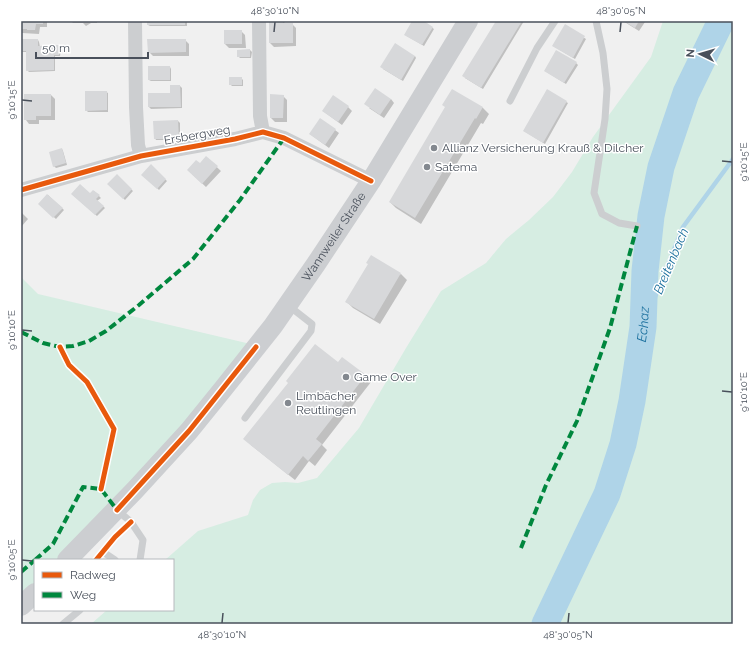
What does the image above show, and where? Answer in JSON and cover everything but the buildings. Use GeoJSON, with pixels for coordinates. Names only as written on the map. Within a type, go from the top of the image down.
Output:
{"type":"FeatureCollection","features":[{"type":"Feature","properties":{"kind":"main road","name":"Wannweiler Straße"},"geometry":{"type":"LineString","coordinates":[[68,559],[117,510],[189,431],[287,305],[371,181],[468,21]]}},
{"type":"Feature","properties":{"kind":"main road"},"geometry":{"type":"LineString","coordinates":[[21,606],[34,594]]}},
{"type":"Feature","properties":{"kind":"street"},"geometry":{"type":"LineString","coordinates":[[135,21],[136,107],[138,145],[141,156]]}},
{"type":"Feature","properties":{"kind":"street"},"geometry":{"type":"LineString","coordinates":[[259,21],[260,116],[263,132]]}},
{"type":"Feature","properties":{"kind":"street","name":"Ersbergweg"},"geometry":{"type":"LineString","coordinates":[[21,190],[141,156],[263,132],[284,138],[371,181]]}},
{"type":"Feature","properties":{"kind":"lane"},"geometry":{"type":"LineString","coordinates":[[510,102],[534,53],[555,21]]}},
{"type":"Feature","properties":{"kind":"lane"},"geometry":{"type":"LineString","coordinates":[[596,21],[603,53],[607,89],[606,119],[594,193],[602,214],[618,223],[637,226]]}},
{"type":"Feature","properties":{"kind":"lane"},"geometry":{"type":"LineString","coordinates":[[245,418],[311,331],[312,324],[287,305]]}},
{"type":"Feature","properties":{"kind":"lane"},"geometry":{"type":"LineString","coordinates":[[117,510],[131,522],[143,540],[140,559]]}},
{"type":"Feature","properties":{"kind":"lane"},"geometry":{"type":"LineString","coordinates":[[103,552],[114,559]]}},
{"type":"Feature","properties":{"kind":"lane"},"geometry":{"type":"LineString","coordinates":[[63,624],[79,611]]}},
{"type":"Feature","properties":{"kind":"green space"},"geometry":{"type":"Polygon","coordinates":[[[663,21],[733,21],[733,624],[91,624],[106,611],[174,611],[174,559],[166,559],[198,531],[248,515],[253,500],[260,490],[272,483],[298,483],[317,478],[359,428],[441,291],[486,263],[506,239],[553,197],[572,172],[593,137],[651,57],[663,21]]]}},
{"type":"Feature","properties":{"kind":"green space"},"geometry":{"type":"Polygon","coordinates":[[[21,277],[38,294],[259,346],[71,559],[34,559],[34,597],[21,609],[21,277]]]}},
{"type":"Feature","properties":{"kind":"waterway","name":"Breitenbach"},"geometry":{"type":"LineString","coordinates":[[545,624],[607,494],[623,444],[632,401],[643,327],[645,271],[651,216],[661,167],[686,93],[721,21]]}},
{"type":"Feature","properties":{"kind":"waterway","name":"Breitenbach"},"geometry":{"type":"LineString","coordinates":[[643,327],[683,227],[733,159]]}},
{"type":"Feature","properties":{"kind":"marked path"},"geometry":{"type":"LineString","coordinates":[[21,332],[43,343],[60,347],[73,346],[89,341],[106,331],[193,259],[240,200],[284,138]]}},
{"type":"Feature","properties":{"kind":"marked path"},"geometry":{"type":"LineString","coordinates":[[521,548],[546,485],[577,421],[610,328],[637,226]]}},
{"type":"Feature","properties":{"kind":"marked path"},"geometry":{"type":"LineString","coordinates":[[36,559],[53,544],[83,487],[101,489],[117,510]]}},
{"type":"Feature","properties":{"kind":"marked path"},"geometry":{"type":"LineString","coordinates":[[21,572],[34,561]]}},
{"type":"Feature","properties":{"kind":"cycle path"},"geometry":{"type":"LineString","coordinates":[[21,190],[141,156],[235,139],[263,132],[284,138],[371,181]]}},
{"type":"Feature","properties":{"kind":"cycle path"},"geometry":{"type":"LineString","coordinates":[[60,347],[69,365],[87,382],[114,429],[101,489]]}},
{"type":"Feature","properties":{"kind":"cycle path"},"geometry":{"type":"LineString","coordinates":[[117,510],[189,431],[256,347]]}},
{"type":"Feature","properties":{"kind":"cycle path"},"geometry":{"type":"LineString","coordinates":[[97,559],[115,537],[131,522]]}},
{"type":"Feature","properties":{"kind":"place","name":"Allianz Versicherung Krauß & Dilcher"},"geometry":{"type":"Point","coordinates":[434,148]}},
{"type":"Feature","properties":{"kind":"place","name":"Satema"},"geometry":{"type":"Point","coordinates":[427,167]}},
{"type":"Feature","properties":{"kind":"place","name":"Game Over"},"geometry":{"type":"Point","coordinates":[346,377]}},
{"type":"Feature","properties":{"kind":"place","name":"Limbächer Reutlingen"},"geometry":{"type":"Point","coordinates":[288,403]}},
{"type":"Feature","properties":{"kind":"water label","name":"Echaz"},"geometry":{"type":"Point","coordinates":[642,325]}}]}
